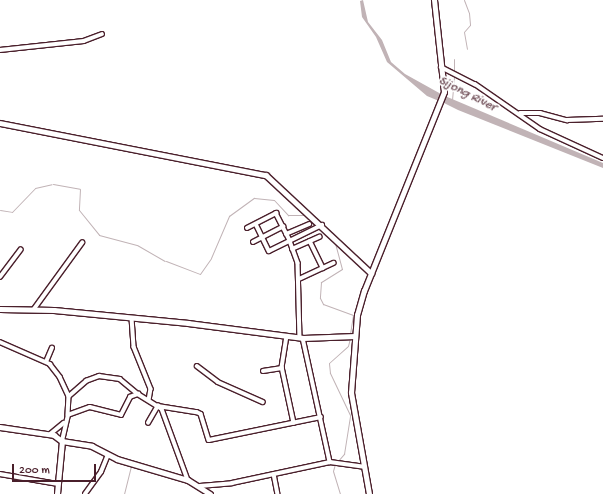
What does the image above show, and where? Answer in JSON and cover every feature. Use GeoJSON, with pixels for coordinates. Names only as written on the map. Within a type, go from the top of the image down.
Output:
{"type":"FeatureCollection","features":[{"type":"Feature","properties":{"kind":"street"},"geometry":{"type":"LineString","coordinates":[[369,494],[351,392],[355,336],[360,302],[444,94],[434,0]]}},
{"type":"Feature","properties":{"kind":"street"},"geometry":{"type":"LineString","coordinates":[[0,50],[84,41],[102,34]]}},
{"type":"Feature","properties":{"kind":"street"},"geometry":{"type":"LineString","coordinates":[[441,66],[519,113],[544,131],[603,158]]}},
{"type":"Feature","properties":{"kind":"street"},"geometry":{"type":"LineString","coordinates":[[519,113],[540,113],[567,120],[603,119]]}},
{"type":"Feature","properties":{"kind":"street"},"geometry":{"type":"LineString","coordinates":[[0,123],[263,174],[323,225],[371,273]]}},
{"type":"Feature","properties":{"kind":"street"},"geometry":{"type":"LineString","coordinates":[[248,228],[276,213],[290,241],[298,262],[302,338],[330,462]]}},
{"type":"Feature","properties":{"kind":"street"},"geometry":{"type":"LineString","coordinates":[[256,224],[269,251],[323,225]]}},
{"type":"Feature","properties":{"kind":"street"},"geometry":{"type":"LineString","coordinates":[[286,234],[309,224]]}},
{"type":"Feature","properties":{"kind":"street"},"geometry":{"type":"LineString","coordinates":[[253,242],[283,227]]}},
{"type":"Feature","properties":{"kind":"street"},"geometry":{"type":"LineString","coordinates":[[292,249],[319,237]]}},
{"type":"Feature","properties":{"kind":"street"},"geometry":{"type":"LineString","coordinates":[[310,241],[323,268]]}},
{"type":"Feature","properties":{"kind":"street"},"geometry":{"type":"LineString","coordinates":[[34,309],[82,243]]}},
{"type":"Feature","properties":{"kind":"street"},"geometry":{"type":"LineString","coordinates":[[0,277],[20,250]]}},
{"type":"Feature","properties":{"kind":"street"},"geometry":{"type":"LineString","coordinates":[[298,279],[333,263]]}},
{"type":"Feature","properties":{"kind":"street"},"geometry":{"type":"LineString","coordinates":[[0,310],[34,309],[132,318],[238,328],[302,338],[355,336]]}},
{"type":"Feature","properties":{"kind":"street"},"geometry":{"type":"LineString","coordinates":[[132,318],[134,347],[151,389],[149,400]]}},
{"type":"Feature","properties":{"kind":"street"},"geometry":{"type":"LineString","coordinates":[[287,336],[282,368],[294,423]]}},
{"type":"Feature","properties":{"kind":"street"},"geometry":{"type":"LineString","coordinates":[[0,342],[46,362],[57,372],[69,396],[68,415],[65,422],[62,442],[57,494]]}},
{"type":"Feature","properties":{"kind":"street"},"geometry":{"type":"LineString","coordinates":[[46,362],[52,348]]}},
{"type":"Feature","properties":{"kind":"street"},"geometry":{"type":"LineString","coordinates":[[197,366],[218,382],[263,402]]}},
{"type":"Feature","properties":{"kind":"street"},"geometry":{"type":"LineString","coordinates":[[263,371],[282,368]]}},
{"type":"Feature","properties":{"kind":"street"},"geometry":{"type":"LineString","coordinates":[[69,396],[86,381],[99,376],[120,379],[138,394],[158,406],[163,412],[188,480]]}},
{"type":"Feature","properties":{"kind":"street"},"geometry":{"type":"LineString","coordinates":[[68,415],[90,407],[121,415],[130,397],[138,394]]}},
{"type":"Feature","properties":{"kind":"street"},"geometry":{"type":"LineString","coordinates":[[158,406],[200,413],[209,440],[321,418]]}},
{"type":"Feature","properties":{"kind":"street"},"geometry":{"type":"LineString","coordinates":[[148,423],[158,406]]}},
{"type":"Feature","properties":{"kind":"street"},"geometry":{"type":"LineString","coordinates":[[47,435],[65,422]]}},
{"type":"Feature","properties":{"kind":"street"},"geometry":{"type":"LineString","coordinates":[[0,427],[57,436],[62,442],[92,446],[108,455],[188,480],[200,486],[210,494]]}},
{"type":"Feature","properties":{"kind":"street"},"geometry":{"type":"LineString","coordinates":[[85,494],[101,472],[108,455]]}},
{"type":"Feature","properties":{"kind":"street"},"geometry":{"type":"LineString","coordinates":[[200,486],[274,474],[330,462],[364,467]]}},
{"type":"Feature","properties":{"kind":"street"},"geometry":{"type":"LineString","coordinates":[[0,474],[58,484]]}},
{"type":"Feature","properties":{"kind":"street"},"geometry":{"type":"LineString","coordinates":[[274,474],[278,494]]}},
{"type":"Feature","properties":{"kind":"shaded area"},"geometry":{"type":"Polygon","coordinates":[[[363,0],[368,22],[382,40],[391,62],[405,74],[441,94],[439,101],[427,96],[387,62],[376,37],[362,17],[360,1],[363,0]]]}},
{"type":"Feature","properties":{"kind":"shaded area"},"geometry":{"type":"Polygon","coordinates":[[[445,96],[603,163],[603,168],[458,110],[442,102],[445,96]]]}},
{"type":"Feature","properties":{"kind":"waterway"},"geometry":{"type":"LineString","coordinates":[[464,0],[469,13],[470,25],[464,32],[467,49]]}},
{"type":"Feature","properties":{"kind":"waterway"},"geometry":{"type":"LineString","coordinates":[[454,59],[454,70]]}},
{"type":"Feature","properties":{"kind":"waterway","name":"Sijong River"},"geometry":{"type":"LineString","coordinates":[[452,100],[454,76]]}},
{"type":"Feature","properties":{"kind":"waterway"},"geometry":{"type":"LineString","coordinates":[[0,210],[12,212],[35,188],[52,184]]}},
{"type":"Feature","properties":{"kind":"waterway"},"geometry":{"type":"LineString","coordinates":[[53,184],[80,189],[79,210],[99,235],[137,245],[165,261]]}},
{"type":"Feature","properties":{"kind":"waterway"},"geometry":{"type":"LineString","coordinates":[[166,261],[200,274],[211,258],[229,216],[254,198],[274,200],[288,215],[305,215]]}},
{"type":"Feature","properties":{"kind":"waterway"},"geometry":{"type":"LineString","coordinates":[[335,243],[342,269],[321,282],[320,298],[323,304],[353,315],[350,334]]}},
{"type":"Feature","properties":{"kind":"waterway"},"geometry":{"type":"LineString","coordinates":[[337,462],[344,454],[350,415],[330,373],[329,363],[348,346],[350,338]]}},
{"type":"Feature","properties":{"kind":"waterway"},"geometry":{"type":"LineString","coordinates":[[335,464],[333,471],[340,494]]}},
{"type":"Feature","properties":{"kind":"waterway"},"geometry":{"type":"LineString","coordinates":[[124,494],[131,465]]}}]}
